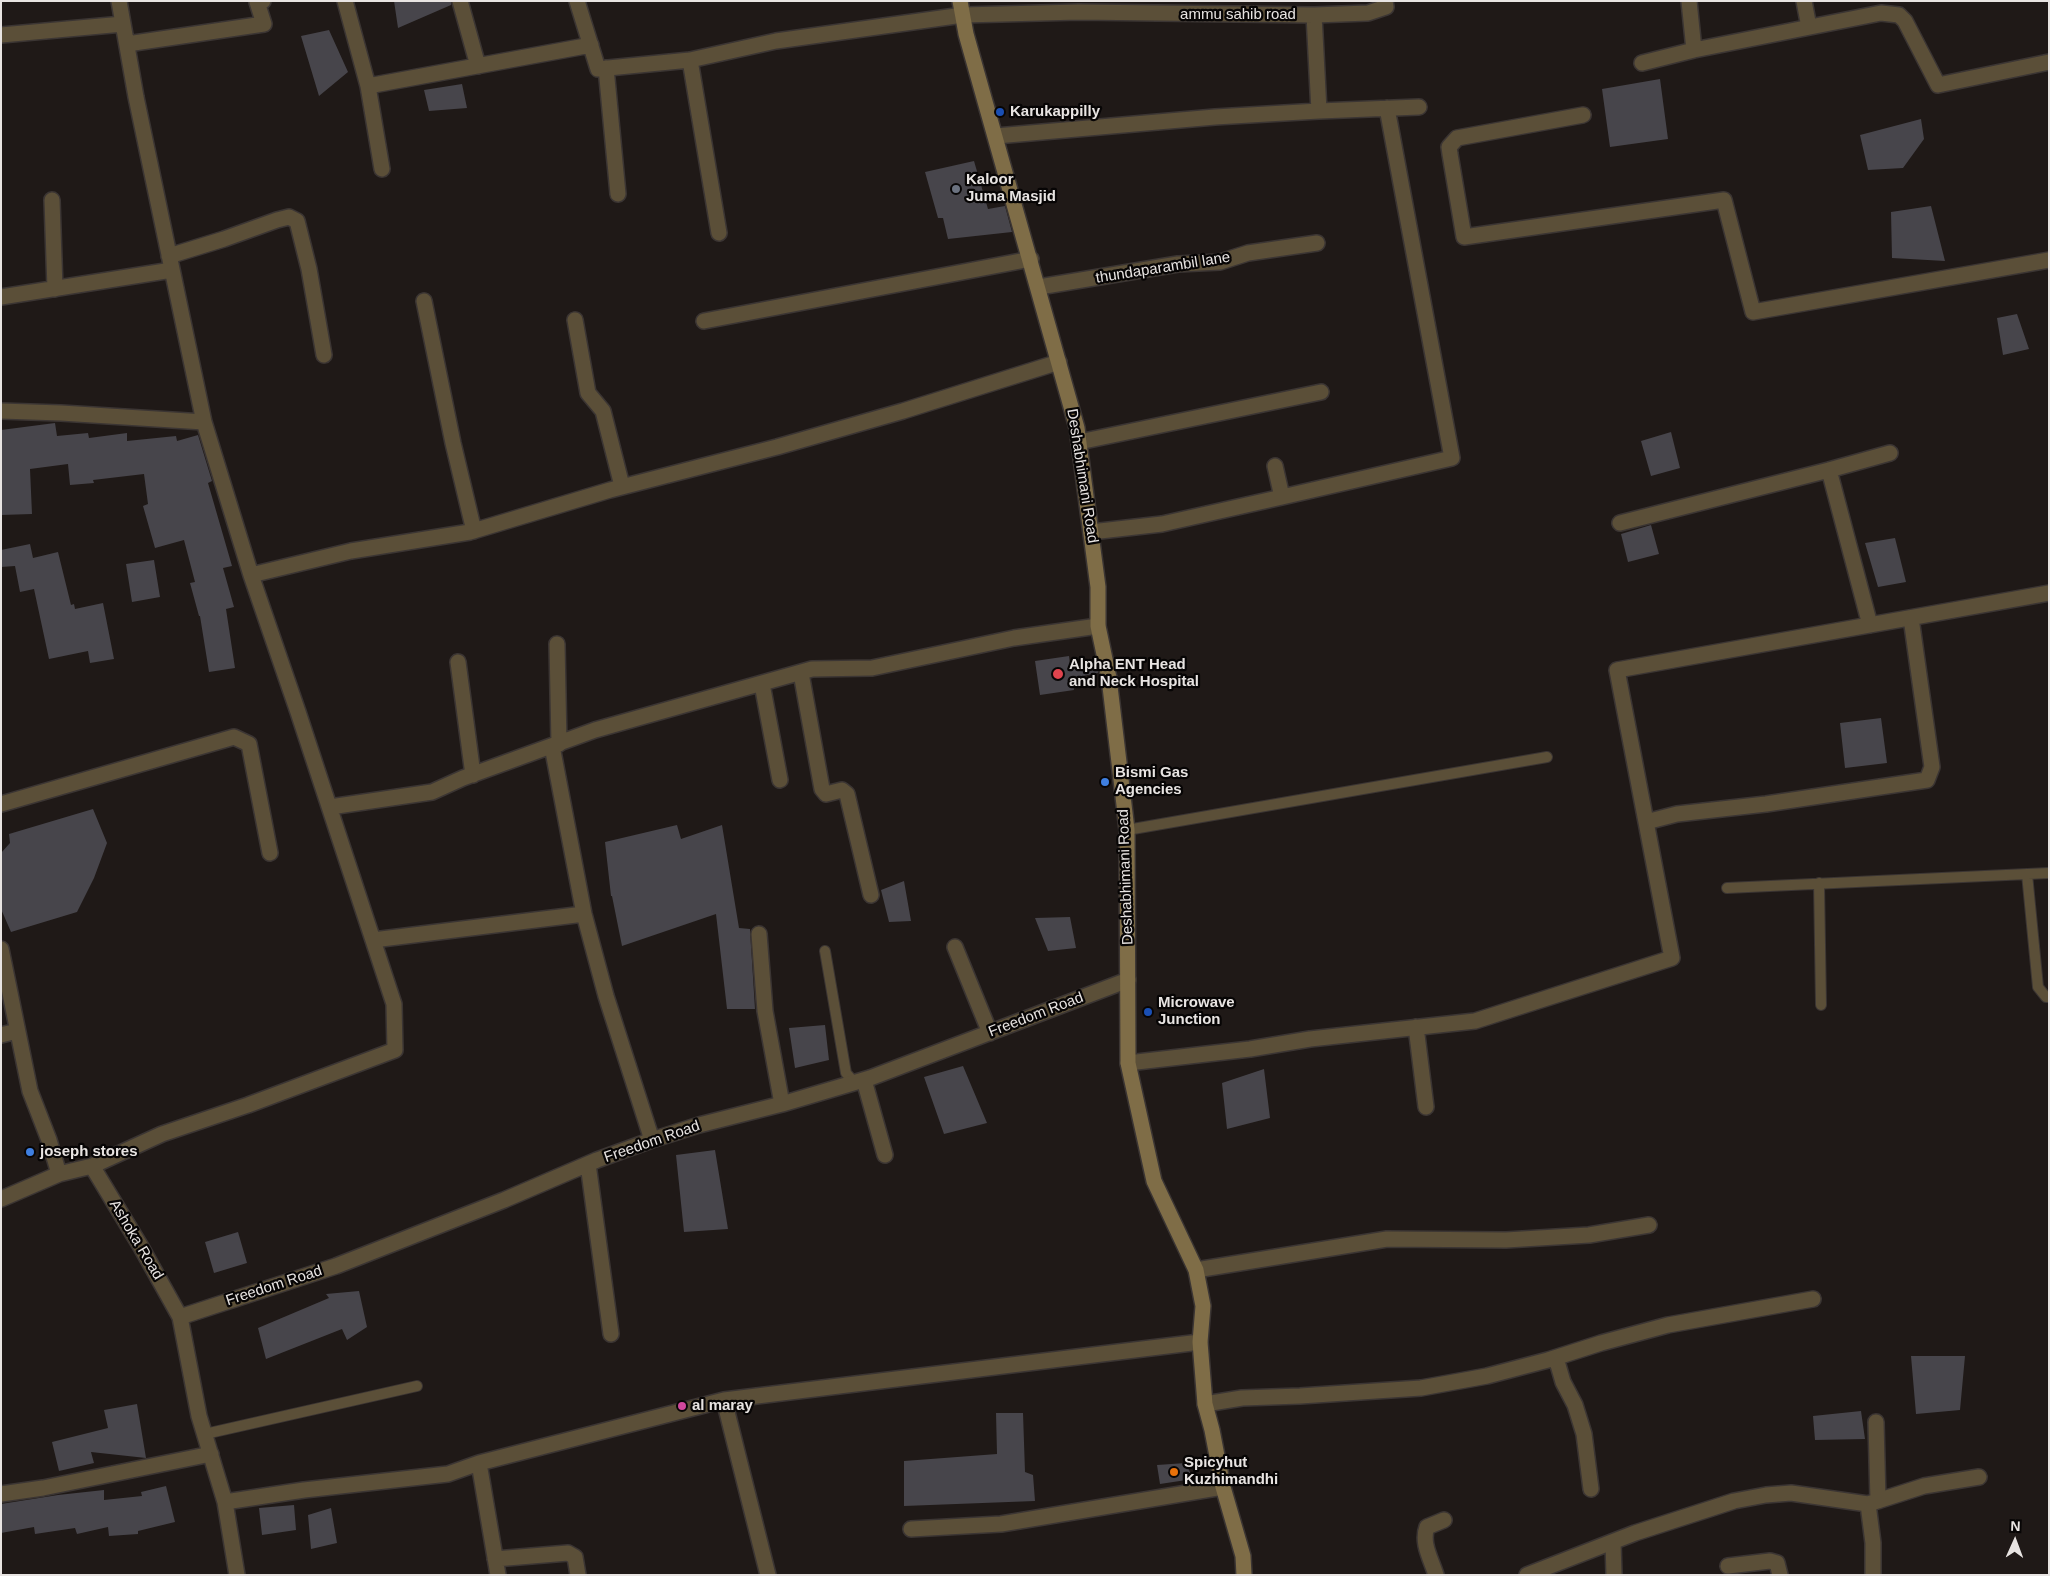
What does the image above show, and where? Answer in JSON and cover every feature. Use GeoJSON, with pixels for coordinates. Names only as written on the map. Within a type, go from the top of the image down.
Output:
{"type":"FeatureCollection","features":[{"type":"Feature","properties":{"kind":"street"},"geometry":{"type":"LineString","coordinates":[[1,1199],[58,1174],[92,1166],[162,1134],[248,1105],[395,1050],[394,1004],[330,807],[250,575],[204,422],[170,263],[119,1]]}},
{"type":"Feature","properties":{"kind":"street"},"geometry":{"type":"LineString","coordinates":[[127,44],[264,24],[257,2],[263,1]]}},
{"type":"Feature","properties":{"kind":"street"},"geometry":{"type":"LineString","coordinates":[[345,1],[368,86],[382,169]]}},
{"type":"Feature","properties":{"kind":"street"},"geometry":{"type":"LineString","coordinates":[[460,1],[478,66]]}},
{"type":"Feature","properties":{"kind":"street"},"geometry":{"type":"LineString","coordinates":[[577,1],[598,68],[606,68],[618,194]]}},
{"type":"Feature","properties":{"kind":"street","name":"ammu sahib road"},"geometry":{"type":"LineString","coordinates":[[606,68],[690,60],[776,41],[961,8],[1079,12],[1314,14],[1368,13],[1386,7],[1385,1]]}},
{"type":"Feature","properties":{"kind":"street"},"geometry":{"type":"LineString","coordinates":[[1689,1],[1694,50]]}},
{"type":"Feature","properties":{"kind":"street"},"geometry":{"type":"LineString","coordinates":[[1804,1],[1808,27]]}},
{"type":"Feature","properties":{"kind":"street","name":"Deshabhimani Road"},"geometry":{"type":"LineString","coordinates":[[961,8],[1077,428],[1098,587],[1098,626],[1109,678],[1127,830],[1128,1063],[1154,1181],[1196,1270],[1203,1306],[1200,1342],[1205,1404],[1223,1487],[1243,1556],[1244,1575]]}},
{"type":"Feature","properties":{"kind":"street"},"geometry":{"type":"LineString","coordinates":[[1642,63],[1694,50],[1900,8],[1938,85],[2049,62]]}},
{"type":"Feature","properties":{"kind":"street"},"geometry":{"type":"LineString","coordinates":[[1314,14],[1319,111]]}},
{"type":"Feature","properties":{"kind":"street"},"geometry":{"type":"LineString","coordinates":[[1,35],[123,24]]}},
{"type":"Feature","properties":{"kind":"street"},"geometry":{"type":"LineString","coordinates":[[368,86],[591,45]]}},
{"type":"Feature","properties":{"kind":"street"},"geometry":{"type":"LineString","coordinates":[[690,60],[719,233]]}},
{"type":"Feature","properties":{"kind":"street"},"geometry":{"type":"LineString","coordinates":[[996,136],[1215,117],[1419,107]]}},
{"type":"Feature","properties":{"kind":"street"},"geometry":{"type":"LineString","coordinates":[[1091,532],[1162,524],[1452,458],[1387,108]]}},
{"type":"Feature","properties":{"kind":"street"},"geometry":{"type":"LineString","coordinates":[[1583,115],[1457,138],[1449,147],[1464,237],[1724,200],[1753,312],[2049,260]]}},
{"type":"Feature","properties":{"kind":"street"},"geometry":{"type":"LineString","coordinates":[[52,200],[55,290]]}},
{"type":"Feature","properties":{"kind":"street"},"geometry":{"type":"LineString","coordinates":[[1,297],[55,290],[170,263],[224,239],[289,217],[297,221],[309,269],[324,356]]}},
{"type":"Feature","properties":{"kind":"street","name":"thundaparambil lane"},"geometry":{"type":"LineString","coordinates":[[1038,287],[1178,264],[1220,262],[1248,253],[1317,243]]}},
{"type":"Feature","properties":{"kind":"street"},"geometry":{"type":"LineString","coordinates":[[704,321],[1031,259]]}},
{"type":"Feature","properties":{"kind":"street"},"geometry":{"type":"LineString","coordinates":[[424,301],[453,443],[474,531]]}},
{"type":"Feature","properties":{"kind":"street"},"geometry":{"type":"LineString","coordinates":[[575,320],[588,393],[603,411],[622,486]]}},
{"type":"Feature","properties":{"kind":"street"},"geometry":{"type":"LineString","coordinates":[[250,575],[351,551],[474,531],[622,486],[777,447],[885,416],[1059,362]]}},
{"type":"Feature","properties":{"kind":"street"},"geometry":{"type":"LineString","coordinates":[[1079,442],[1321,392]]}},
{"type":"Feature","properties":{"kind":"street"},"geometry":{"type":"LineString","coordinates":[[1,411],[204,422]]}},
{"type":"Feature","properties":{"kind":"street"},"geometry":{"type":"LineString","coordinates":[[1620,523],[1890,453]]}},
{"type":"Feature","properties":{"kind":"street"},"geometry":{"type":"LineString","coordinates":[[1275,466],[1282,496]]}},
{"type":"Feature","properties":{"kind":"street"},"geometry":{"type":"LineString","coordinates":[[1829,470],[1870,625]]}},
{"type":"Feature","properties":{"kind":"street"},"geometry":{"type":"LineString","coordinates":[[1128,1063],[1475,1020],[1672,958],[1617,670],[2049,593]]}},
{"type":"Feature","properties":{"kind":"street"},"geometry":{"type":"LineString","coordinates":[[1646,822],[1677,814],[1766,804],[1927,780],[1932,767],[1911,618]]}},
{"type":"Feature","properties":{"kind":"street"},"geometry":{"type":"LineString","coordinates":[[330,807],[432,792],[473,774],[595,730],[812,669],[872,668],[1014,638],[1098,626]]}},
{"type":"Feature","properties":{"kind":"street"},"geometry":{"type":"LineString","coordinates":[[557,644],[555,745],[584,914],[606,996],[652,1140]]}},
{"type":"Feature","properties":{"kind":"street"},"geometry":{"type":"LineString","coordinates":[[458,662],[473,774]]}},
{"type":"Feature","properties":{"kind":"street"},"geometry":{"type":"LineString","coordinates":[[801,672],[822,789],[826,794],[842,790],[847,794],[871,895]]}},
{"type":"Feature","properties":{"kind":"street"},"geometry":{"type":"LineString","coordinates":[[762,684],[780,780]]}},
{"type":"Feature","properties":{"kind":"street"},"geometry":{"type":"LineString","coordinates":[[1,804],[234,737],[249,744],[270,853]]}},
{"type":"Feature","properties":{"kind":"street"},"geometry":{"type":"LineString","coordinates":[[373,940],[584,914]]}},
{"type":"Feature","properties":{"kind":"street"},"geometry":{"type":"LineString","coordinates":[[759,934],[765,1011],[782,1104]]}},
{"type":"Feature","properties":{"kind":"street"},"geometry":{"type":"LineString","coordinates":[[955,947],[990,1033]]}},
{"type":"Feature","properties":{"kind":"street"},"geometry":{"type":"LineString","coordinates":[[1,949],[30,1091],[49,1140],[58,1174]]}},
{"type":"Feature","properties":{"kind":"street","name":"Freedom Road"},"geometry":{"type":"LineString","coordinates":[[180,1317],[336,1266],[652,1140],[699,1125],[782,1104],[860,1081],[1128,980]]}},
{"type":"Feature","properties":{"kind":"street"},"geometry":{"type":"LineString","coordinates":[[1416,1027],[1426,1107]]}},
{"type":"Feature","properties":{"kind":"street"},"geometry":{"type":"LineString","coordinates":[[1,1035],[17,1031]]}},
{"type":"Feature","properties":{"kind":"street"},"geometry":{"type":"LineString","coordinates":[[860,1081],[886,1155]]}},
{"type":"Feature","properties":{"kind":"street"},"geometry":{"type":"LineString","coordinates":[[588,1164],[611,1334]]}},
{"type":"Feature","properties":{"kind":"street","name":"Ashoka Road"},"geometry":{"type":"LineString","coordinates":[[92,1166],[141,1247],[180,1317],[199,1416],[225,1502],[237,1575]]}},
{"type":"Feature","properties":{"kind":"street"},"geometry":{"type":"LineString","coordinates":[[1196,1270],[1386,1239],[1506,1240],[1589,1235],[1649,1225]]}},
{"type":"Feature","properties":{"kind":"street"},"geometry":{"type":"LineString","coordinates":[[1205,1404],[1242,1398],[1421,1388],[1487,1376],[1668,1325],[1813,1299]]}},
{"type":"Feature","properties":{"kind":"street"},"geometry":{"type":"LineString","coordinates":[[225,1502],[304,1490],[448,1474],[479,1463],[724,1400],[1200,1342]]}},
{"type":"Feature","properties":{"kind":"street"},"geometry":{"type":"LineString","coordinates":[[1556,1358],[1563,1382],[1575,1405],[1584,1434],[1590,1489]]}},
{"type":"Feature","properties":{"kind":"street"},"geometry":{"type":"LineString","coordinates":[[724,1400],[768,1575]]}},
{"type":"Feature","properties":{"kind":"street"},"geometry":{"type":"LineString","coordinates":[[1873,1575],[1876,1422]]}},
{"type":"Feature","properties":{"kind":"street"},"geometry":{"type":"LineString","coordinates":[[1,1494],[43,1488],[211,1454]]}},
{"type":"Feature","properties":{"kind":"street"},"geometry":{"type":"LineString","coordinates":[[479,1463],[498,1575]]}},
{"type":"Feature","properties":{"kind":"street"},"geometry":{"type":"LineString","coordinates":[[1527,1575],[1612,1542],[1734,1501],[1791,1493],[1873,1503],[1924,1486],[1979,1477]]}},
{"type":"Feature","properties":{"kind":"street"},"geometry":{"type":"LineString","coordinates":[[911,1529],[1001,1524],[1223,1487]]}},
{"type":"Feature","properties":{"kind":"street"},"geometry":{"type":"LineString","coordinates":[[1436,1575],[1424,1535],[1427,1527],[1444,1520]]}},
{"type":"Feature","properties":{"kind":"street"},"geometry":{"type":"LineString","coordinates":[[1612,1542],[1614,1575]]}},
{"type":"Feature","properties":{"kind":"street"},"geometry":{"type":"LineString","coordinates":[[495,1559],[568,1553],[575,1557],[578,1575]]}},
{"type":"Feature","properties":{"kind":"street"},"geometry":{"type":"LineString","coordinates":[[1728,1566],[1770,1561],[1777,1563],[1780,1575]]}},
{"type":"Feature","properties":{"kind":"lane"},"geometry":{"type":"LineString","coordinates":[[1127,830],[1547,757]]}},
{"type":"Feature","properties":{"kind":"lane"},"geometry":{"type":"LineString","coordinates":[[1727,888],[2049,873]]}},
{"type":"Feature","properties":{"kind":"lane"},"geometry":{"type":"LineString","coordinates":[[2027,874],[2038,987],[2046,997],[2049,997]]}},
{"type":"Feature","properties":{"kind":"lane"},"geometry":{"type":"LineString","coordinates":[[1819,883],[1821,1005]]}},
{"type":"Feature","properties":{"kind":"lane"},"geometry":{"type":"LineString","coordinates":[[825,951],[846,1073],[860,1081]]}},
{"type":"Feature","properties":{"kind":"lane"},"geometry":{"type":"LineString","coordinates":[[205,1434],[417,1386]]}},
{"type":"Feature","properties":{"kind":"building"},"geometry":{"type":"Polygon","coordinates":[[[394,1],[451,1],[451,5],[398,28],[394,1]]]}},
{"type":"Feature","properties":{"kind":"building"},"geometry":{"type":"Polygon","coordinates":[[[329,30],[348,72],[319,96],[301,36],[329,30]]]}},
{"type":"Feature","properties":{"kind":"building"},"geometry":{"type":"Polygon","coordinates":[[[1660,79],[1668,139],[1610,147],[1602,89],[1660,79]]]}},
{"type":"Feature","properties":{"kind":"building"},"geometry":{"type":"Polygon","coordinates":[[[462,84],[467,108],[429,111],[424,90],[462,84]]]}},
{"type":"Feature","properties":{"kind":"building"},"geometry":{"type":"Polygon","coordinates":[[[1921,119],[1924,139],[1903,168],[1868,170],[1860,135],[1921,119]]]}},
{"type":"Feature","properties":{"kind":"building","name":"Kaloor Juma Masjid"},"geometry":{"type":"Polygon","coordinates":[[[974,161],[988,209],[1005,206],[1012,232],[948,239],[943,218],[938,218],[925,172],[974,161]]]}},
{"type":"Feature","properties":{"kind":"building"},"geometry":{"type":"Polygon","coordinates":[[[1931,206],[1945,261],[1892,258],[1891,212],[1931,206]]]}},
{"type":"Feature","properties":{"kind":"building"},"geometry":{"type":"Polygon","coordinates":[[[2017,314],[2029,349],[2003,355],[1997,318],[2017,314]]]}},
{"type":"Feature","properties":{"kind":"building"},"geometry":{"type":"Polygon","coordinates":[[[55,423],[57,436],[88,433],[89,438],[127,433],[127,441],[176,436],[177,441],[198,435],[212,481],[208,483],[232,566],[223,568],[234,607],[226,609],[235,668],[209,672],[200,616],[190,583],[195,582],[184,540],[155,548],[143,506],[148,504],[144,474],[93,480],[94,483],[70,485],[68,464],[30,469],[32,514],[1,515],[1,430],[55,423]]]}},
{"type":"Feature","properties":{"kind":"building"},"geometry":{"type":"Polygon","coordinates":[[[1671,432],[1680,468],[1651,476],[1641,441],[1671,432]]]}},
{"type":"Feature","properties":{"kind":"building"},"geometry":{"type":"Polygon","coordinates":[[[1651,525],[1659,554],[1628,562],[1621,534],[1651,525]]]}},
{"type":"Feature","properties":{"kind":"building"},"geometry":{"type":"Polygon","coordinates":[[[1895,538],[1906,582],[1878,587],[1865,543],[1895,538]]]}},
{"type":"Feature","properties":{"kind":"building"},"geometry":{"type":"Polygon","coordinates":[[[30,544],[33,558],[58,552],[71,605],[74,604],[75,609],[103,603],[114,659],[90,663],[88,651],[49,659],[34,589],[20,592],[15,566],[1,567],[1,550],[30,544]]]}},
{"type":"Feature","properties":{"kind":"building"},"geometry":{"type":"Polygon","coordinates":[[[154,560],[160,597],[132,602],[126,564],[154,560]]]}},
{"type":"Feature","properties":{"kind":"building"},"geometry":{"type":"Polygon","coordinates":[[[1069,656],[1070,664],[1096,660],[1098,673],[1072,678],[1074,690],[1040,695],[1035,661],[1069,656]]]}},
{"type":"Feature","properties":{"kind":"building"},"geometry":{"type":"Polygon","coordinates":[[[1881,718],[1887,763],[1845,768],[1840,723],[1881,718]]]}},
{"type":"Feature","properties":{"kind":"building"},"geometry":{"type":"Polygon","coordinates":[[[93,809],[107,843],[94,878],[77,912],[11,932],[1,909],[1,853],[10,843],[9,834],[93,809]]]}},
{"type":"Feature","properties":{"kind":"building"},"geometry":{"type":"Polygon","coordinates":[[[677,825],[681,839],[722,825],[739,928],[750,929],[755,1009],[727,1009],[716,914],[622,946],[611,896],[605,842],[677,825]]]}},
{"type":"Feature","properties":{"kind":"building"},"geometry":{"type":"Polygon","coordinates":[[[904,881],[911,921],[889,922],[881,890],[904,881]]]}},
{"type":"Feature","properties":{"kind":"building"},"geometry":{"type":"Polygon","coordinates":[[[1070,917],[1076,948],[1048,951],[1035,918],[1070,917]]]}},
{"type":"Feature","properties":{"kind":"building"},"geometry":{"type":"Polygon","coordinates":[[[825,1025],[829,1060],[795,1068],[789,1028],[825,1025]]]}},
{"type":"Feature","properties":{"kind":"building"},"geometry":{"type":"Polygon","coordinates":[[[963,1066],[987,1123],[944,1134],[924,1077],[963,1066]]]}},
{"type":"Feature","properties":{"kind":"building"},"geometry":{"type":"Polygon","coordinates":[[[1264,1069],[1270,1118],[1227,1129],[1222,1083],[1264,1069]]]}},
{"type":"Feature","properties":{"kind":"building"},"geometry":{"type":"Polygon","coordinates":[[[715,1150],[728,1229],[684,1232],[676,1155],[715,1150]]]}},
{"type":"Feature","properties":{"kind":"building"},"geometry":{"type":"Polygon","coordinates":[[[238,1232],[247,1263],[214,1273],[205,1242],[238,1232]]]}},
{"type":"Feature","properties":{"kind":"building"},"geometry":{"type":"Polygon","coordinates":[[[359,1291],[367,1327],[347,1340],[342,1329],[266,1359],[258,1328],[329,1298],[326,1294],[359,1291]]]}},
{"type":"Feature","properties":{"kind":"building"},"geometry":{"type":"Polygon","coordinates":[[[1911,1356],[1965,1356],[1960,1410],[1916,1414],[1911,1356]]]}},
{"type":"Feature","properties":{"kind":"building"},"geometry":{"type":"Polygon","coordinates":[[[137,1404],[146,1458],[91,1452],[94,1463],[59,1471],[52,1442],[108,1428],[104,1410],[137,1404]]]}},
{"type":"Feature","properties":{"kind":"building"},"geometry":{"type":"Polygon","coordinates":[[[1861,1411],[1865,1439],[1815,1440],[1813,1416],[1861,1411]]]}},
{"type":"Feature","properties":{"kind":"building"},"geometry":{"type":"Polygon","coordinates":[[[996,1413],[1023,1413],[1025,1472],[1033,1475],[1035,1501],[904,1506],[904,1461],[997,1454],[996,1413]]]}},
{"type":"Feature","properties":{"kind":"building","name":"Spicyhut Kuzhimandhi"},"geometry":{"type":"Polygon","coordinates":[[[1186,1463],[1193,1479],[1160,1484],[1157,1465],[1186,1463]]]}},
{"type":"Feature","properties":{"kind":"building"},"geometry":{"type":"Polygon","coordinates":[[[166,1486],[175,1522],[138,1531],[138,1534],[109,1536],[108,1527],[77,1534],[75,1528],[35,1534],[34,1527],[1,1533],[1,1504],[104,1490],[104,1500],[142,1496],[141,1492],[166,1486]]]}},
{"type":"Feature","properties":{"kind":"building"},"geometry":{"type":"Polygon","coordinates":[[[294,1505],[296,1530],[262,1535],[259,1508],[294,1505]]]}},
{"type":"Feature","properties":{"kind":"building"},"geometry":{"type":"Polygon","coordinates":[[[331,1508],[337,1543],[311,1549],[308,1515],[331,1508]]]}},
{"type":"Feature","properties":{"kind":"place","name":"Karukappilly"},"geometry":{"type":"Point","coordinates":[1000,112]}},
{"type":"Feature","properties":{"kind":"place","name":"Kaloor Juma Masjid"},"geometry":{"type":"Point","coordinates":[956,189]}},
{"type":"Feature","properties":{"kind":"place","name":"Alpha ENT Head and Neck Hospital"},"geometry":{"type":"Point","coordinates":[1058,674]}},
{"type":"Feature","properties":{"kind":"place","name":"Bismi Gas Agencies"},"geometry":{"type":"Point","coordinates":[1105,782]}},
{"type":"Feature","properties":{"kind":"place","name":"Microwave Junction"},"geometry":{"type":"Point","coordinates":[1148,1012]}},
{"type":"Feature","properties":{"kind":"place","name":"joseph stores"},"geometry":{"type":"Point","coordinates":[30,1152]}},
{"type":"Feature","properties":{"kind":"place","name":"al maray"},"geometry":{"type":"Point","coordinates":[682,1406]}},
{"type":"Feature","properties":{"kind":"place","name":"Spicyhut Kuzhimandhi"},"geometry":{"type":"Point","coordinates":[1174,1472]}}]}
